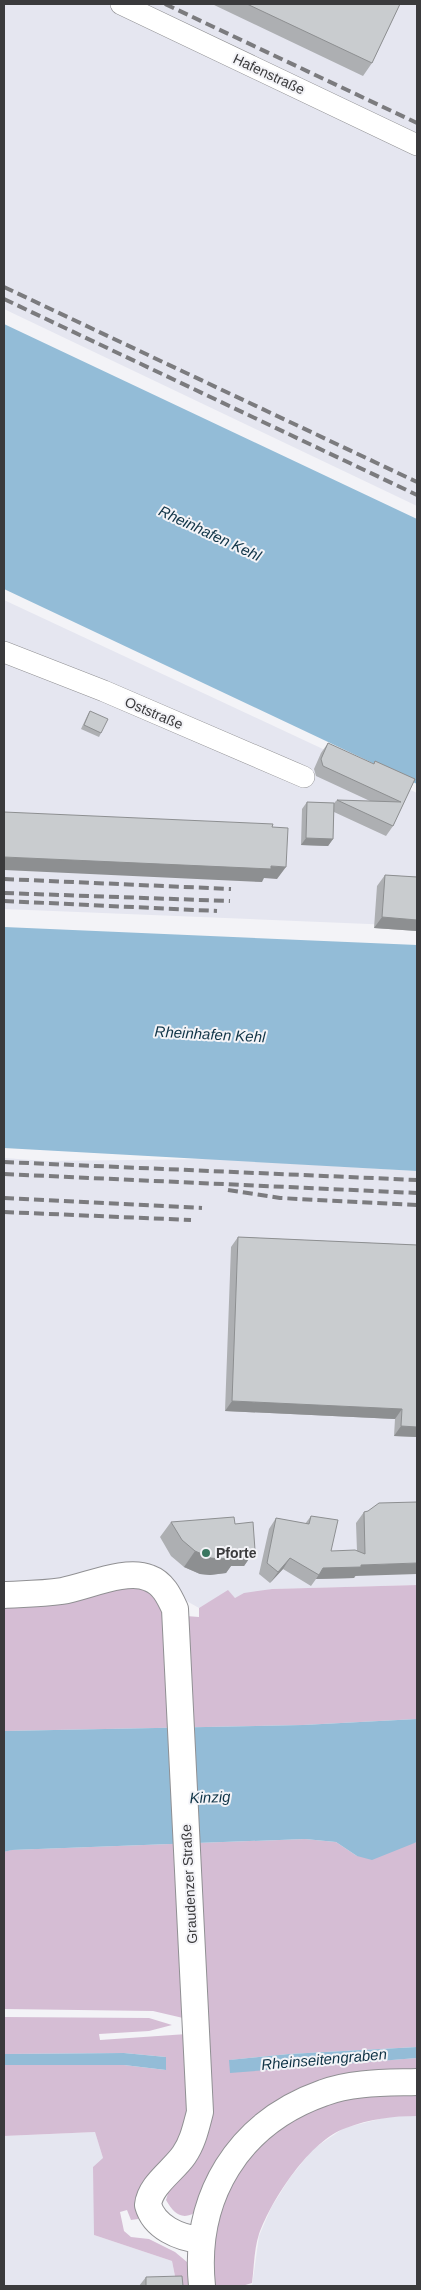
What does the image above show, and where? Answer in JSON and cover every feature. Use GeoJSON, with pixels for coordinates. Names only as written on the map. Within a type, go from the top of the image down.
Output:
{"type":"FeatureCollection","features":[{"type":"Feature","properties":{"kind":"street","name":"Hafenstraße"},"geometry":{"type":"LineString","coordinates":[[121,4],[417,145]]}},
{"type":"Feature","properties":{"kind":"street","name":"Oststraße"},"geometry":{"type":"LineString","coordinates":[[4,652],[104,691],[304,777]]}},
{"type":"Feature","properties":{"kind":"street","name":"Graudenzer Straße"},"geometry":{"type":"LineString","coordinates":[[4,1594],[46,1593],[124,1576],[141,1575],[161,1585],[175,1609],[200,2093],[196,2127],[192,2141],[183,2156],[153,2190],[148,2205],[156,2222],[190,2239],[201,2240]]}},
{"type":"Feature","properties":{"kind":"street"},"geometry":{"type":"LineString","coordinates":[[202,2286],[201,2240],[203,2223],[220,2180],[242,2145],[283,2110],[324,2092],[374,2083],[417,2082]]}},
{"type":"Feature","properties":{"kind":"shaded area"},"geometry":{"type":"Polygon","coordinates":[[[4,4],[417,4],[417,506],[4,309],[4,4]]]}},
{"type":"Feature","properties":{"kind":"shaded area"},"geometry":{"type":"Polygon","coordinates":[[[4,600],[417,793],[417,926],[4,909],[4,600]]]}},
{"type":"Feature","properties":{"kind":"shaded area"},"geometry":{"type":"Polygon","coordinates":[[[4,1158],[45,1161],[214,1159],[417,1171],[417,1585],[272,1589],[235,1598],[228,1591],[199,1608],[183,1599],[4,1588],[4,1158]]]}},
{"type":"Feature","properties":{"kind":"shaded area"},"geometry":{"type":"Polygon","coordinates":[[[134,1583],[186,1616],[199,1617],[199,1608],[228,1590],[235,1598],[244,1593],[272,1589],[417,1585],[417,1719],[303,1725],[4,1731],[4,1602],[134,1583]]]}},
{"type":"Feature","properties":{"kind":"shaded area"},"geometry":{"type":"Polygon","coordinates":[[[305,1839],[336,1842],[357,1856],[417,1842],[417,2047],[289,2054],[230,2060],[230,2072],[417,2058],[417,2073],[314,2086],[199,2210],[189,2215],[180,2215],[173,2210],[166,2200],[169,2190],[199,2146],[183,2018],[153,2011],[4,2009],[4,1852],[11,1850],[305,1839]]]}},
{"type":"Feature","properties":{"kind":"shaded area"},"geometry":{"type":"Polygon","coordinates":[[[4,2017],[149,2018],[172,2025],[149,2031],[99,2034],[100,2040],[187,2034],[192,2118],[138,2206],[138,2219],[131,2220],[127,2210],[120,2212],[124,2231],[131,2237],[149,2239],[175,2252],[187,2262],[191,2270],[193,2286],[177,2286],[172,2261],[94,2235],[93,2167],[103,2158],[95,2132],[4,2136],[4,2065],[124,2065],[166,2070],[166,2057],[124,2053],[4,2054],[4,2017]]]}},
{"type":"Feature","properties":{"kind":"shaded area"},"geometry":{"type":"Polygon","coordinates":[[[417,2091],[417,2116],[390,2117],[363,2122],[332,2135],[319,2145],[294,2172],[265,2220],[256,2246],[252,2283],[242,2286],[215,2286],[214,2253],[217,2222],[227,2192],[241,2166],[287,2119],[339,2099],[417,2091]]]}},
{"type":"Feature","properties":{"kind":"shaded area"},"geometry":{"type":"Polygon","coordinates":[[[391,2116],[417,2116],[417,2286],[252,2286],[259,2236],[271,2208],[289,2179],[313,2149],[344,2128],[391,2116]]]}},
{"type":"Feature","properties":{"kind":"shaded area"},"geometry":{"type":"Polygon","coordinates":[[[95,2132],[103,2158],[94,2235],[172,2261],[177,2286],[4,2286],[4,2136],[95,2132]]]}},
{"type":"Feature","properties":{"kind":"water","name":"Rheinhafen Kehl"},"geometry":{"type":"Polygon","coordinates":[[[4,324],[417,519],[417,784],[4,589],[4,324]]]}},
{"type":"Feature","properties":{"kind":"water","name":"Rheinhafen Kehl"},"geometry":{"type":"Polygon","coordinates":[[[4,927],[417,945],[417,1171],[4,1148],[4,927]]]}},
{"type":"Feature","properties":{"kind":"water","name":"Kinzig"},"geometry":{"type":"Polygon","coordinates":[[[417,1719],[417,1842],[372,1860],[357,1856],[336,1842],[305,1839],[12,1850],[4,1852],[4,1731],[303,1725],[417,1719]]]}},
{"type":"Feature","properties":{"kind":"water","name":"Rheinseitengraben"},"geometry":{"type":"Polygon","coordinates":[[[417,2047],[417,2058],[230,2073],[229,2060],[289,2054],[417,2047]]]}},
{"type":"Feature","properties":{"kind":"water"},"geometry":{"type":"Polygon","coordinates":[[[124,2053],[166,2057],[166,2070],[124,2065],[4,2065],[4,2054],[124,2053]]]}},
{"type":"Feature","properties":{"kind":"building"},"geometry":{"type":"Polygon","coordinates":[[[247,4],[400,4],[372,63],[247,4]]]}},
{"type":"Feature","properties":{"kind":"building"},"geometry":{"type":"Polygon","coordinates":[[[90,711],[108,719],[101,733],[84,725],[90,711]]]}},
{"type":"Feature","properties":{"kind":"building"},"geometry":{"type":"Polygon","coordinates":[[[328,743],[374,764],[375,761],[415,779],[393,826],[337,800],[401,802],[323,766],[321,759],[328,743]]]}},
{"type":"Feature","properties":{"kind":"building"},"geometry":{"type":"Polygon","coordinates":[[[307,802],[334,803],[333,839],[306,838],[307,802]]]}},
{"type":"Feature","properties":{"kind":"building"},"geometry":{"type":"Polygon","coordinates":[[[4,812],[273,824],[272,827],[288,828],[286,867],[271,866],[271,869],[4,857],[4,812]]]}},
{"type":"Feature","properties":{"kind":"building"},"geometry":{"type":"Polygon","coordinates":[[[385,875],[417,877],[417,920],[382,917],[385,875]]]}},
{"type":"Feature","properties":{"kind":"building"},"geometry":{"type":"Polygon","coordinates":[[[238,1237],[417,1245],[417,1427],[401,1426],[402,1409],[232,1401],[238,1237]]]}},
{"type":"Feature","properties":{"kind":"building"},"geometry":{"type":"Polygon","coordinates":[[[417,1502],[417,1563],[323,1568],[319,1575],[290,1558],[278,1572],[267,1563],[276,1518],[309,1524],[311,1516],[338,1520],[331,1551],[355,1550],[365,1554],[364,1512],[379,1503],[417,1502]]]}},
{"type":"Feature","properties":{"kind":"building"},"geometry":{"type":"Polygon","coordinates":[[[234,1517],[235,1524],[253,1522],[255,1550],[237,1551],[237,1557],[220,1559],[211,1558],[195,1551],[182,1540],[171,1522],[234,1517]]]}},
{"type":"Feature","properties":{"kind":"building"},"geometry":{"type":"Polygon","coordinates":[[[182,2276],[183,2286],[146,2286],[146,2277],[182,2276]]]}},
{"type":"Feature","properties":{"kind":"railway"},"geometry":{"type":"LineString","coordinates":[[165,4],[417,123]]}},
{"type":"Feature","properties":{"kind":"railway"},"geometry":{"type":"LineString","coordinates":[[4,287],[417,482]]}},
{"type":"Feature","properties":{"kind":"railway"},"geometry":{"type":"LineString","coordinates":[[4,299],[417,495]]}},
{"type":"Feature","properties":{"kind":"railway"},"geometry":{"type":"LineString","coordinates":[[4,879],[231,889]]}},
{"type":"Feature","properties":{"kind":"railway"},"geometry":{"type":"LineString","coordinates":[[4,893],[230,901]]}},
{"type":"Feature","properties":{"kind":"railway"},"geometry":{"type":"LineString","coordinates":[[4,901],[217,911]]}},
{"type":"Feature","properties":{"kind":"railway"},"geometry":{"type":"LineString","coordinates":[[4,1162],[417,1180]]}},
{"type":"Feature","properties":{"kind":"railway"},"geometry":{"type":"LineString","coordinates":[[4,1174],[417,1193]]}},
{"type":"Feature","properties":{"kind":"railway"},"geometry":{"type":"LineString","coordinates":[[228,1190],[280,1198],[417,1205]]}},
{"type":"Feature","properties":{"kind":"railway"},"geometry":{"type":"LineString","coordinates":[[4,1198],[202,1208]]}},
{"type":"Feature","properties":{"kind":"railway"},"geometry":{"type":"LineString","coordinates":[[4,1212],[191,1220]]}},
{"type":"Feature","properties":{"kind":"place","name":"Pforte"},"geometry":{"type":"Point","coordinates":[206,1553]}}]}
